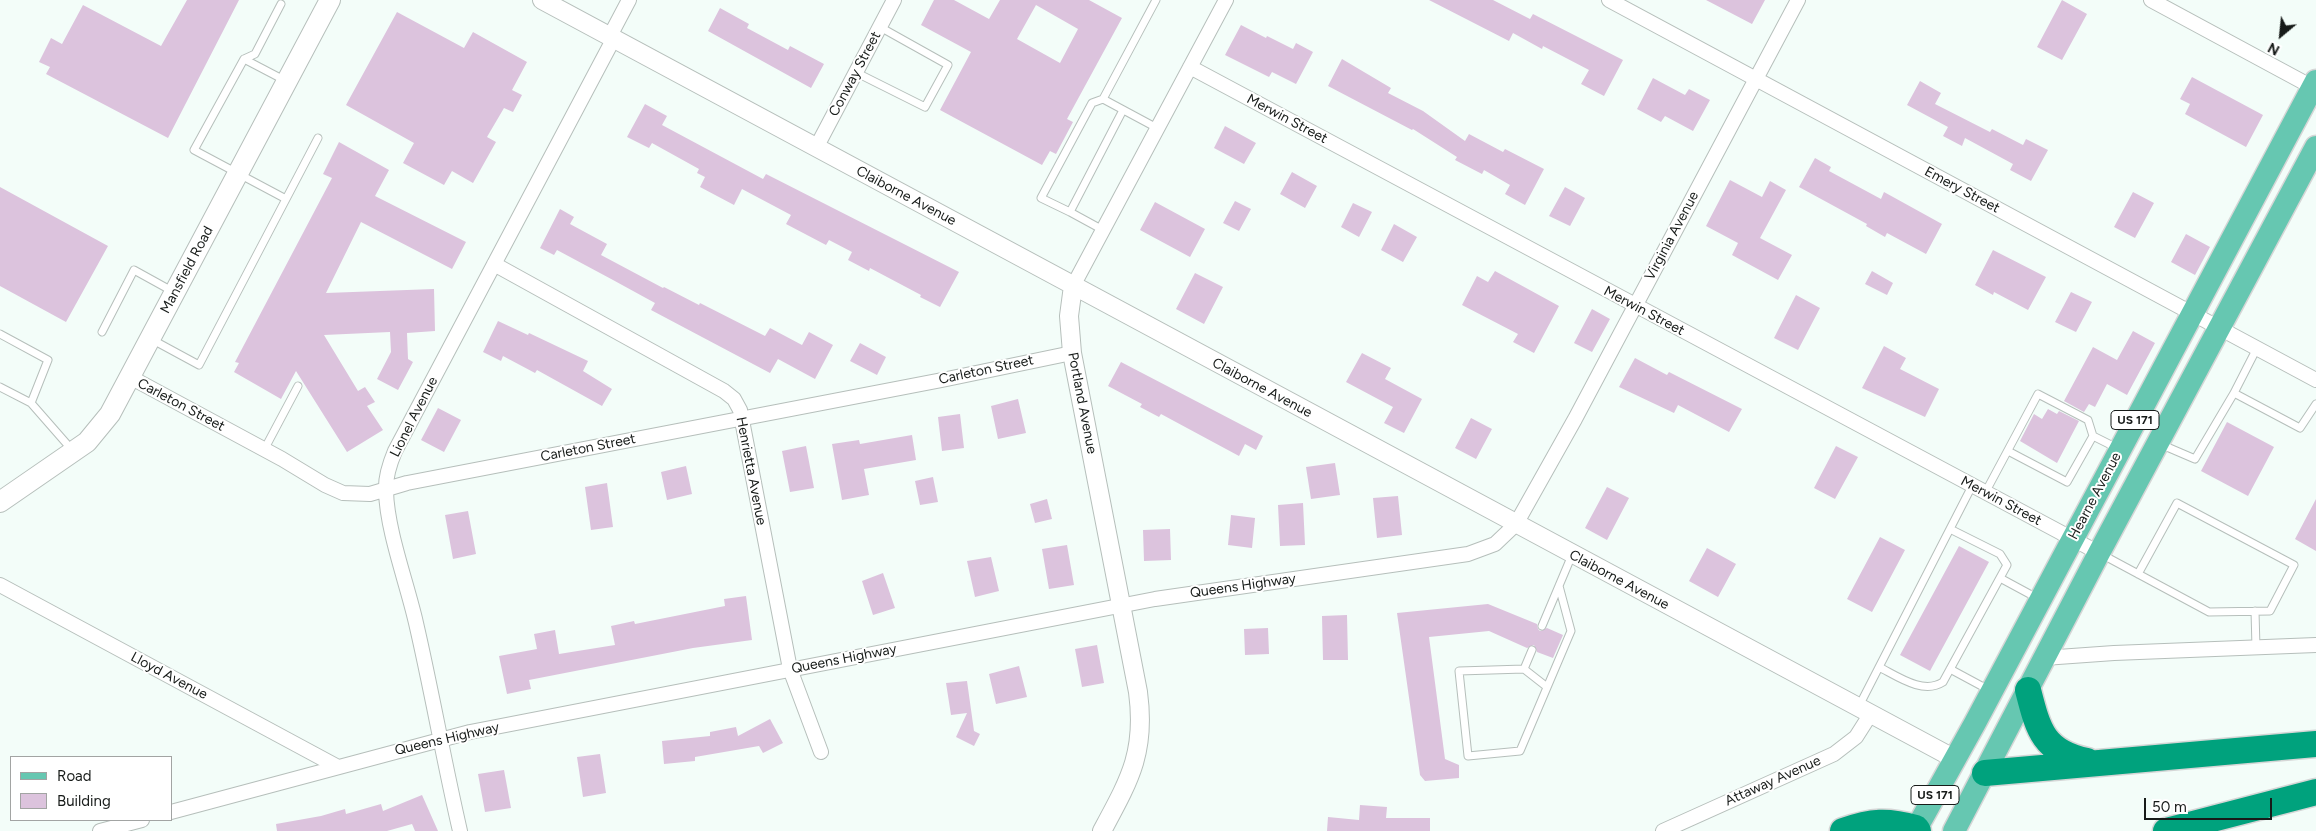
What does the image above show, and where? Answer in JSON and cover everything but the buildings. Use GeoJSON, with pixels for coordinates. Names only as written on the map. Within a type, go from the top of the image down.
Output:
{"type":"FeatureCollection","features":[{"type":"Feature","properties":{"kind":"highway"},"geometry":{"type":"LineString","coordinates":[[2028,690],[2035,717],[2044,738],[2058,751],[2072,758],[2097,763]]}},
{"type":"Feature","properties":{"kind":"highway"},"geometry":{"type":"LineString","coordinates":[[1985,774],[2316,744]]}},
{"type":"Feature","properties":{"kind":"highway"},"geometry":{"type":"LineString","coordinates":[[2166,831],[2316,792]]}},
{"type":"Feature","properties":{"kind":"highway"},"geometry":{"type":"LineString","coordinates":[[1843,831],[1876,822],[1895,823],[1916,830]]}},
{"type":"Feature","properties":{"kind":"main road","name":"Mansfield Road"},"geometry":{"type":"LineString","coordinates":[[0,502],[74,451],[99,429],[110,414],[330,0]]}},
{"type":"Feature","properties":{"kind":"main road","name":"Hearne Avenue"},"geometry":{"type":"LineString","coordinates":[[1916,830],[2315,85]]}},
{"type":"Feature","properties":{"kind":"main road","name":"US 171"},"geometry":{"type":"LineString","coordinates":[[1954,831],[2099,553],[2316,146]]}},
{"type":"Feature","properties":{"kind":"main road","name":"Claiborne Avenue"},"geometry":{"type":"LineString","coordinates":[[1955,759],[1985,774]]}},
{"type":"Feature","properties":{"kind":"street","name":"Claiborne Avenue"},"geometry":{"type":"LineString","coordinates":[[542,0],[1955,759]]}},
{"type":"Feature","properties":{"kind":"street","name":"Lionel Avenue"},"geometry":{"type":"LineString","coordinates":[[460,831],[439,740],[416,624],[388,512],[386,489],[389,468],[396,451],[494,264],[553,158],[629,0]]}},
{"type":"Feature","properties":{"kind":"street","name":"Conway Street"},"geometry":{"type":"LineString","coordinates":[[816,148],[894,0]]}},
{"type":"Feature","properties":{"kind":"street","name":"Portland Avenue"},"geometry":{"type":"LineString","coordinates":[[1102,831],[1134,768],[1140,743],[1142,717],[1072,352],[1069,316],[1073,286],[1226,0]]}},
{"type":"Feature","properties":{"kind":"street","name":"Emery Street"},"geometry":{"type":"LineString","coordinates":[[1609,0],[2316,380]]}},
{"type":"Feature","properties":{"kind":"street","name":"Virginia Avenue"},"geometry":{"type":"LineString","coordinates":[[1516,524],[1798,0]]}},
{"type":"Feature","properties":{"kind":"street"},"geometry":{"type":"LineString","coordinates":[[2151,0],[2315,85]]}},
{"type":"Feature","properties":{"kind":"street","name":"Merwin Street"},"geometry":{"type":"LineString","coordinates":[[1190,67],[2099,553]]}},
{"type":"Feature","properties":{"kind":"street","name":"Henrietta Avenue"},"geometry":{"type":"LineString","coordinates":[[494,264],[724,391],[734,399],[741,418],[790,670],[821,752]]}},
{"type":"Feature","properties":{"kind":"street","name":"Carleton Street"},"geometry":{"type":"LineString","coordinates":[[130,377],[325,485],[343,493],[362,495],[1072,352]]}},
{"type":"Feature","properties":{"kind":"street","name":"Queens Highway"},"geometry":{"type":"LineString","coordinates":[[172,812],[439,740],[790,670],[1122,605],[1468,554],[1495,544],[1516,524]]}},
{"type":"Feature","properties":{"kind":"street","name":"Lloyd Avenue"},"geometry":{"type":"LineString","coordinates":[[0,584],[338,767]]}},
{"type":"Feature","properties":{"kind":"street"},"geometry":{"type":"LineString","coordinates":[[2044,658],[2114,653],[2316,645]]}},
{"type":"Feature","properties":{"kind":"street","name":"Attaway Avenue"},"geometry":{"type":"LineString","coordinates":[[1663,831],[1834,754],[1856,737],[1864,711]]}},
{"type":"Feature","properties":{"kind":"street"},"geometry":{"type":"LineString","coordinates":[[100,831],[138,821]]}},
{"type":"Feature","properties":{"kind":"lane"},"geometry":{"type":"LineString","coordinates":[[1103,230],[1041,198],[1092,103],[1103,99],[1156,0]]}},
{"type":"Feature","properties":{"kind":"lane"},"geometry":{"type":"LineString","coordinates":[[281,4],[256,54],[244,59],[194,150],[286,199]]}},
{"type":"Feature","properties":{"kind":"lane"},"geometry":{"type":"LineString","coordinates":[[857,73],[926,107],[948,65],[880,27]]}},
{"type":"Feature","properties":{"kind":"lane"},"geometry":{"type":"LineString","coordinates":[[244,59],[286,81]]}},
{"type":"Feature","properties":{"kind":"lane"},"geometry":{"type":"LineString","coordinates":[[1103,99],[1158,128]]}},
{"type":"Feature","properties":{"kind":"lane"},"geometry":{"type":"LineString","coordinates":[[1070,212],[1123,110]]}},
{"type":"Feature","properties":{"kind":"lane"},"geometry":{"type":"LineString","coordinates":[[150,339],[199,364],[318,138]]}},
{"type":"Feature","properties":{"kind":"lane"},"geometry":{"type":"LineString","coordinates":[[102,332],[134,270],[175,292]]}},
{"type":"Feature","properties":{"kind":"lane"},"geometry":{"type":"LineString","coordinates":[[0,334],[48,360],[31,403]]}},
{"type":"Feature","properties":{"kind":"lane"},"geometry":{"type":"LineString","coordinates":[[2158,443],[2195,459],[2258,348]]}},
{"type":"Feature","properties":{"kind":"lane"},"geometry":{"type":"LineString","coordinates":[[264,450],[298,386]]}},
{"type":"Feature","properties":{"kind":"lane"},"geometry":{"type":"LineString","coordinates":[[0,387],[31,403],[74,451]]}},
{"type":"Feature","properties":{"kind":"lane"},"geometry":{"type":"LineString","coordinates":[[2234,393],[2300,428],[2316,404]]}},
{"type":"Feature","properties":{"kind":"lane"},"geometry":{"type":"LineString","coordinates":[[1985,493],[2038,394],[2088,420],[2093,436],[2067,482],[2008,451]]}},
{"type":"Feature","properties":{"kind":"lane"},"geometry":{"type":"LineString","coordinates":[[2093,436],[2120,449]]}},
{"type":"Feature","properties":{"kind":"lane"},"geometry":{"type":"LineString","coordinates":[[1864,711],[1879,667],[1972,486]]}},
{"type":"Feature","properties":{"kind":"lane"},"geometry":{"type":"LineString","coordinates":[[2099,553],[2138,574],[2209,612],[2270,611],[2294,564],[2176,503],[2138,574]]}},
{"type":"Feature","properties":{"kind":"lane"},"geometry":{"type":"LineString","coordinates":[[1879,667],[1915,684],[1930,687],[1943,682],[2007,565],[2000,554],[1950,529]]}},
{"type":"Feature","properties":{"kind":"lane"},"geometry":{"type":"LineString","coordinates":[[1542,626],[1572,554]]}},
{"type":"Feature","properties":{"kind":"lane"},"geometry":{"type":"LineString","coordinates":[[2000,578],[2040,599]]}},
{"type":"Feature","properties":{"kind":"lane"},"geometry":{"type":"LineString","coordinates":[[1548,687],[1524,669],[1459,671],[1468,756],[1520,751],[1548,687],[1571,631],[1559,586]]}},
{"type":"Feature","properties":{"kind":"lane"},"geometry":{"type":"LineString","coordinates":[[2255,612],[2256,648]]}},
{"type":"Feature","properties":{"kind":"lane"},"geometry":{"type":"LineString","coordinates":[[1524,669],[1532,650]]}},
{"type":"Feature","properties":{"kind":"lane"},"geometry":{"type":"LineString","coordinates":[[1950,670],[1991,692]]}}]}
